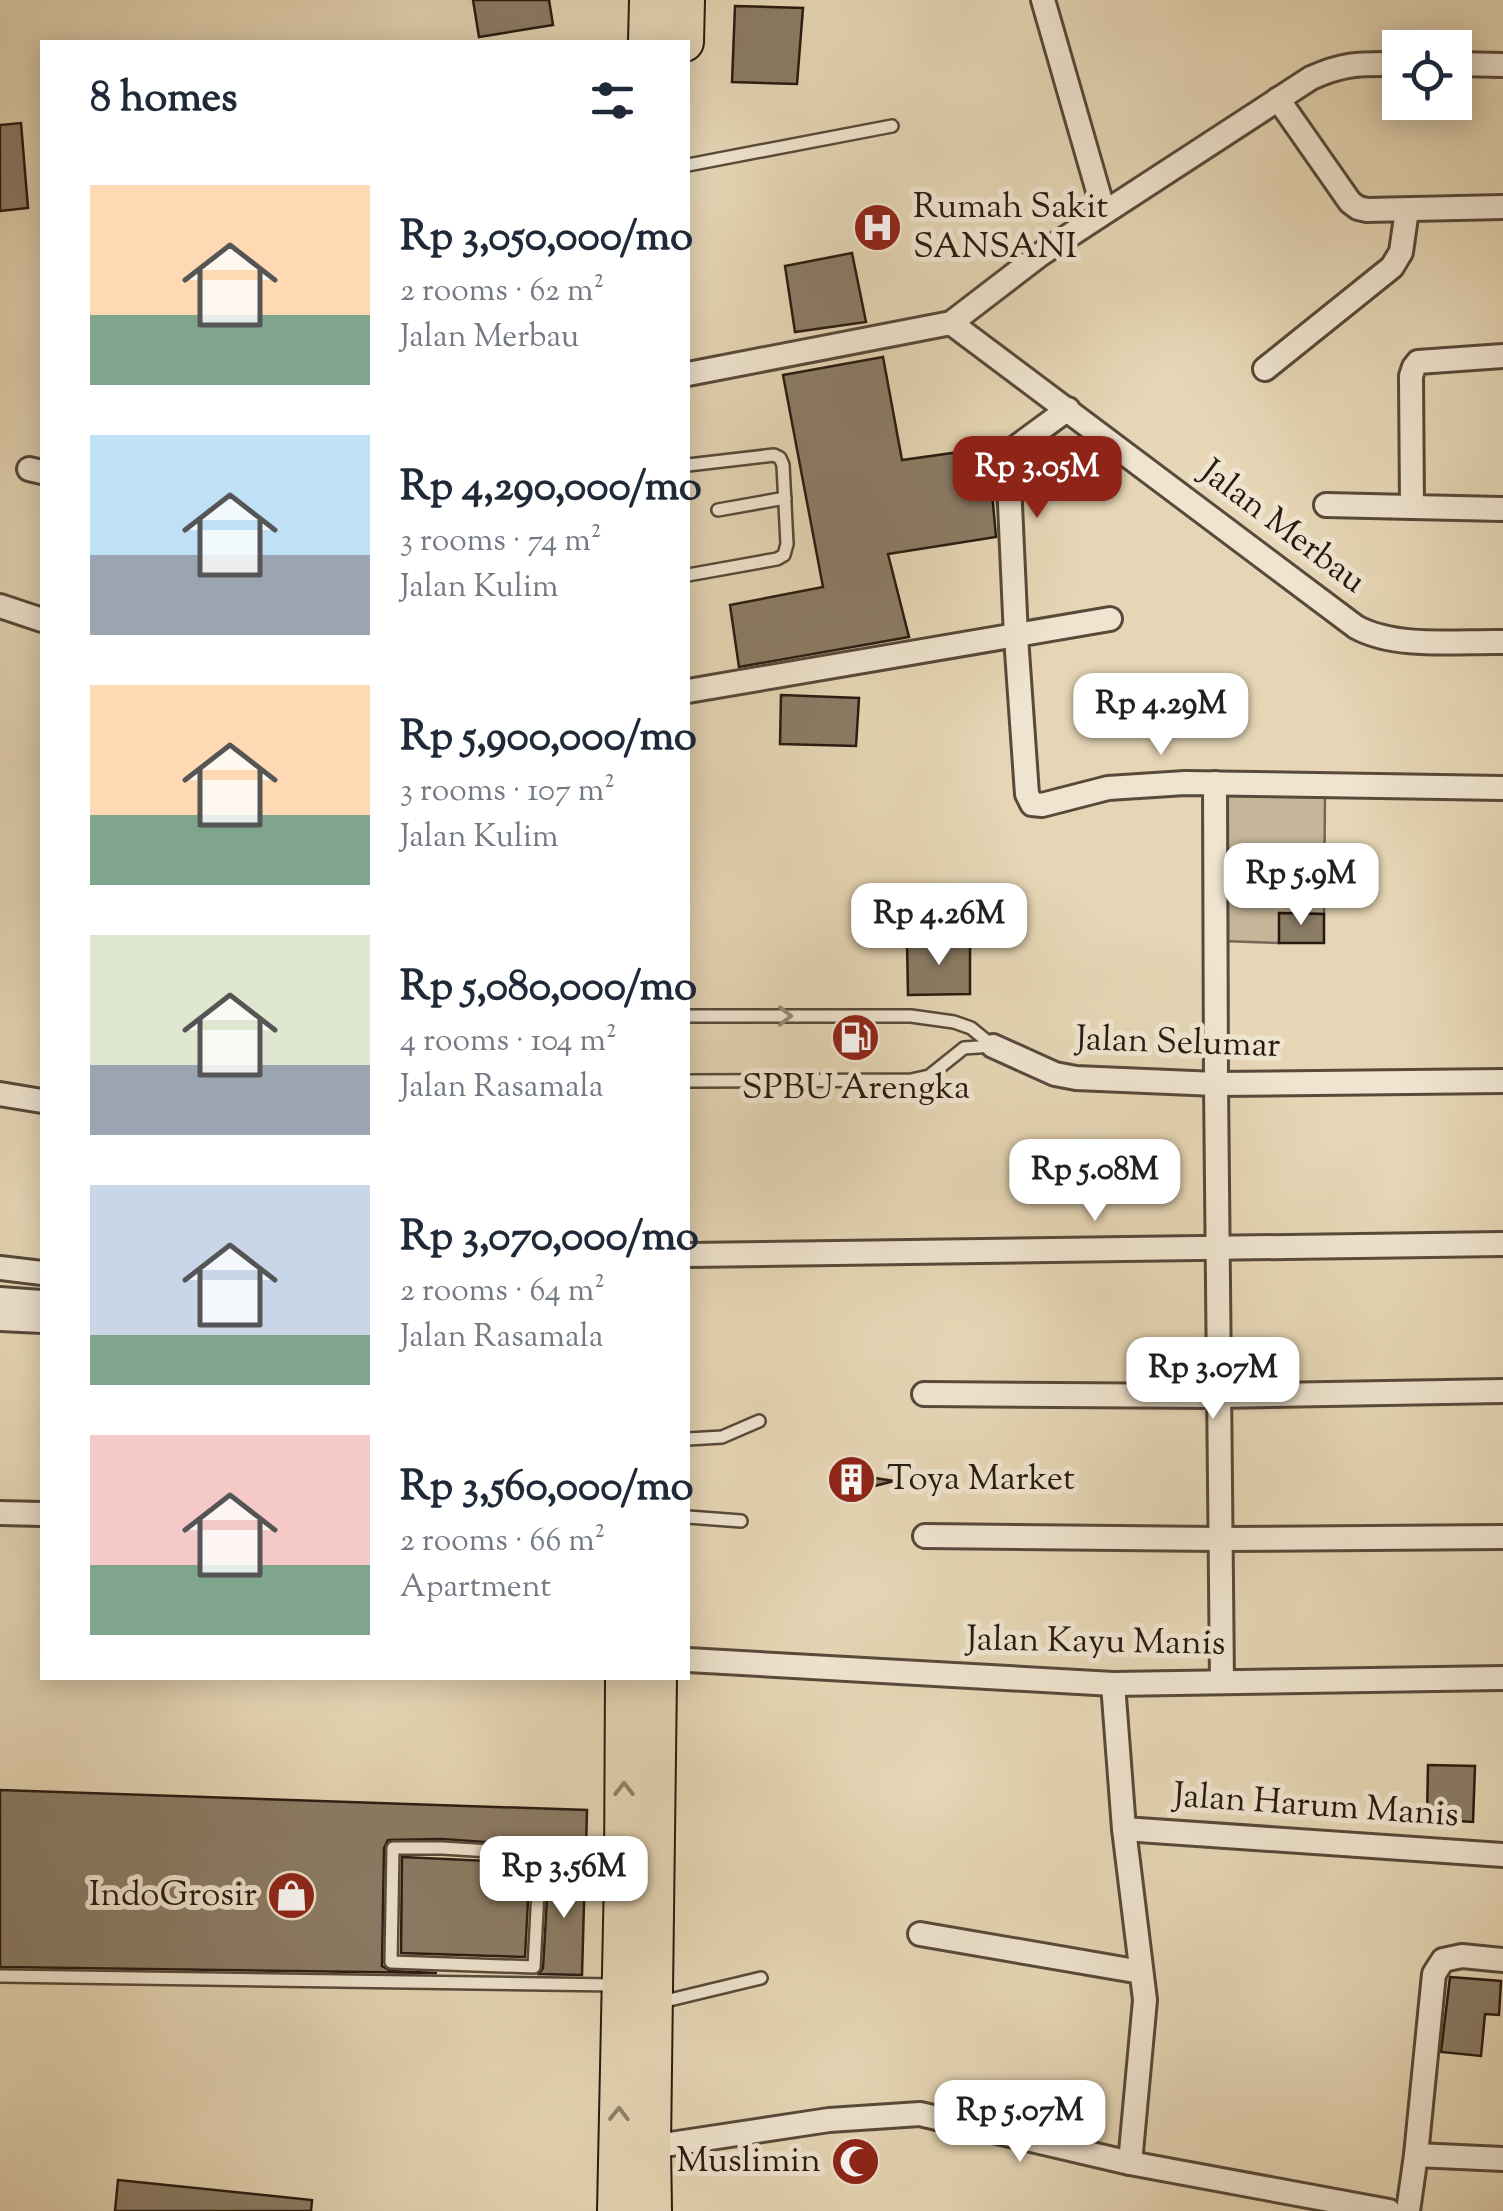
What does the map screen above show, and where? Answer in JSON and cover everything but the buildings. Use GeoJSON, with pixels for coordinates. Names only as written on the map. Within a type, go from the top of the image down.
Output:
{"type":"FeatureCollection","features":[{"type":"Feature","properties":{"kind":"main road"},"geometry":{"type":"LineString","coordinates":[[648,40],[649,0]]}},
{"type":"Feature","properties":{"kind":"main road"},"geometry":{"type":"LineString","coordinates":[[684,40],[685,0]]}},
{"type":"Feature","properties":{"kind":"main road"},"geometry":{"type":"LineString","coordinates":[[625,1680],[624,1878],[650,2148],[652,2211]]}},
{"type":"Feature","properties":{"kind":"main road"},"geometry":{"type":"LineString","coordinates":[[618,2211],[658,1680]]}},
{"type":"Feature","properties":{"kind":"street"},"geometry":{"type":"LineString","coordinates":[[1043,0],[1104,212]]}},
{"type":"Feature","properties":{"kind":"street"},"geometry":{"type":"LineString","coordinates":[[690,374],[951,323],[1041,254],[1311,78],[1334,68],[1382,64]]}},
{"type":"Feature","properties":{"kind":"street"},"geometry":{"type":"LineString","coordinates":[[1472,64],[1503,65]]}},
{"type":"Feature","properties":{"kind":"street"},"geometry":{"type":"LineString","coordinates":[[1278,98],[1358,208],[1503,208]]}},
{"type":"Feature","properties":{"kind":"street"},"geometry":{"type":"LineString","coordinates":[[1265,368],[1392,267],[1401,252],[1407,210]]}},
{"type":"Feature","properties":{"kind":"street","name":"Jalan Merbau"},"geometry":{"type":"LineString","coordinates":[[951,323],[1369,634],[1406,641],[1503,642]]}},
{"type":"Feature","properties":{"kind":"street"},"geometry":{"type":"LineString","coordinates":[[1412,507],[1414,367],[1418,362],[1503,356]]}},
{"type":"Feature","properties":{"kind":"street"},"geometry":{"type":"LineString","coordinates":[[1068,410],[1015,448],[1008,460],[1016,637],[1027,794],[1032,804],[1042,805],[1108,788],[1185,782],[1503,788]]}},
{"type":"Feature","properties":{"kind":"street"},"geometry":{"type":"LineString","coordinates":[[1326,505],[1503,509]]}},
{"type":"Feature","properties":{"kind":"street"},"geometry":{"type":"LineString","coordinates":[[0,606],[40,619]]}},
{"type":"Feature","properties":{"kind":"street"},"geometry":{"type":"LineString","coordinates":[[690,692],[1110,619]]}},
{"type":"Feature","properties":{"kind":"street"},"geometry":{"type":"LineString","coordinates":[[1215,784],[1222,1682]]}},
{"type":"Feature","properties":{"kind":"street","name":"Jalan Selumar"},"geometry":{"type":"LineString","coordinates":[[993,1046],[1054,1074],[1076,1078],[1216,1084],[1503,1081]]}},
{"type":"Feature","properties":{"kind":"street"},"geometry":{"type":"LineString","coordinates":[[0,1094],[40,1101]]}},
{"type":"Feature","properties":{"kind":"street"},"geometry":{"type":"LineString","coordinates":[[690,1255],[1503,1244]]}},
{"type":"Feature","properties":{"kind":"street"},"geometry":{"type":"LineString","coordinates":[[1,1306],[6,1269],[40,1274]]}},
{"type":"Feature","properties":{"kind":"street"},"geometry":{"type":"LineString","coordinates":[[1,1306],[40,1302]]}},
{"type":"Feature","properties":{"kind":"street"},"geometry":{"type":"LineString","coordinates":[[1,1306],[40,1319]]}},
{"type":"Feature","properties":{"kind":"street"},"geometry":{"type":"LineString","coordinates":[[924,1394],[1218,1396],[1503,1391]]}},
{"type":"Feature","properties":{"kind":"street"},"geometry":{"type":"LineString","coordinates":[[0,1513],[40,1514]]}},
{"type":"Feature","properties":{"kind":"street"},"geometry":{"type":"LineString","coordinates":[[925,1536],[1503,1537]]}},
{"type":"Feature","properties":{"kind":"street","name":"Jalan Kayu Manis"},"geometry":{"type":"LineString","coordinates":[[690,1660],[1113,1684],[1503,1678]]}},
{"type":"Feature","properties":{"kind":"street"},"geometry":{"type":"LineString","coordinates":[[1113,1684],[1124,1829],[1144,2000],[1130,2164]]}},
{"type":"Feature","properties":{"kind":"street","name":"Jalan Harum Manis"},"geometry":{"type":"LineString","coordinates":[[1124,1829],[1503,1855]]}},
{"type":"Feature","properties":{"kind":"street"},"geometry":{"type":"LineString","coordinates":[[920,1934],[1141,1972]]}},
{"type":"Feature","properties":{"kind":"street"},"geometry":{"type":"LineString","coordinates":[[1408,2211],[1434,1974],[1443,1960],[1462,1956],[1503,1960]]}},
{"type":"Feature","properties":{"kind":"street"},"geometry":{"type":"LineString","coordinates":[[650,2148],[829,2120],[920,2114],[1130,2164],[1389,2211]]}},
{"type":"Feature","properties":{"kind":"street"},"geometry":{"type":"LineString","coordinates":[[1416,2155],[1503,2159]]}},
{"type":"Feature","properties":{"kind":"lane"},"geometry":{"type":"LineString","coordinates":[[690,165],[892,126]]}},
{"type":"Feature","properties":{"kind":"lane"},"geometry":{"type":"LineString","coordinates":[[690,465],[780,458],[784,464],[788,544],[784,555],[777,559],[690,575]]}},
{"type":"Feature","properties":{"kind":"lane"},"geometry":{"type":"LineString","coordinates":[[718,510],[785,498]]}},
{"type":"Feature","properties":{"kind":"lane"},"geometry":{"type":"LineString","coordinates":[[690,1016],[912,1016],[972,1028],[993,1046]]}},
{"type":"Feature","properties":{"kind":"lane"},"geometry":{"type":"LineString","coordinates":[[690,1082],[912,1080],[929,1076],[964,1048],[993,1046]]}},
{"type":"Feature","properties":{"kind":"lane"},"geometry":{"type":"LineString","coordinates":[[690,1439],[722,1438],[759,1421]]}},
{"type":"Feature","properties":{"kind":"lane"},"geometry":{"type":"LineString","coordinates":[[690,1517],[741,1521]]}},
{"type":"Feature","properties":{"kind":"lane"},"geometry":{"type":"LineString","coordinates":[[540,1854],[534,1967],[391,1962],[394,1848],[540,1854],[590,1860],[624,1878]]}},
{"type":"Feature","properties":{"kind":"lane"},"geometry":{"type":"LineString","coordinates":[[0,1976],[637,1994],[761,1978]]}},
{"type":"Feature","properties":{"kind":"shaded area"},"geometry":{"type":"Polygon","coordinates":[[[1222,794],[1325,795],[1324,914],[1280,913],[1279,943],[1222,941],[1222,794]]]}},
{"type":"Feature","properties":{"kind":"place","name":"Rumah Sakit SANSANI"},"geometry":{"type":"Point","coordinates":[878,228]}},
{"type":"Feature","properties":{"kind":"place","name":"SPBU Arengka"},"geometry":{"type":"Point","coordinates":[856,1037]}},
{"type":"Feature","properties":{"kind":"place","name":"Toya Market"},"geometry":{"type":"Point","coordinates":[852,1480]}},
{"type":"Feature","properties":{"kind":"place","name":"IndoGrosir"},"geometry":{"type":"Point","coordinates":[292,1896]}},
{"type":"Feature","properties":{"kind":"place","name":"Muslimin"},"geometry":{"type":"Point","coordinates":[856,2162]}}]}
